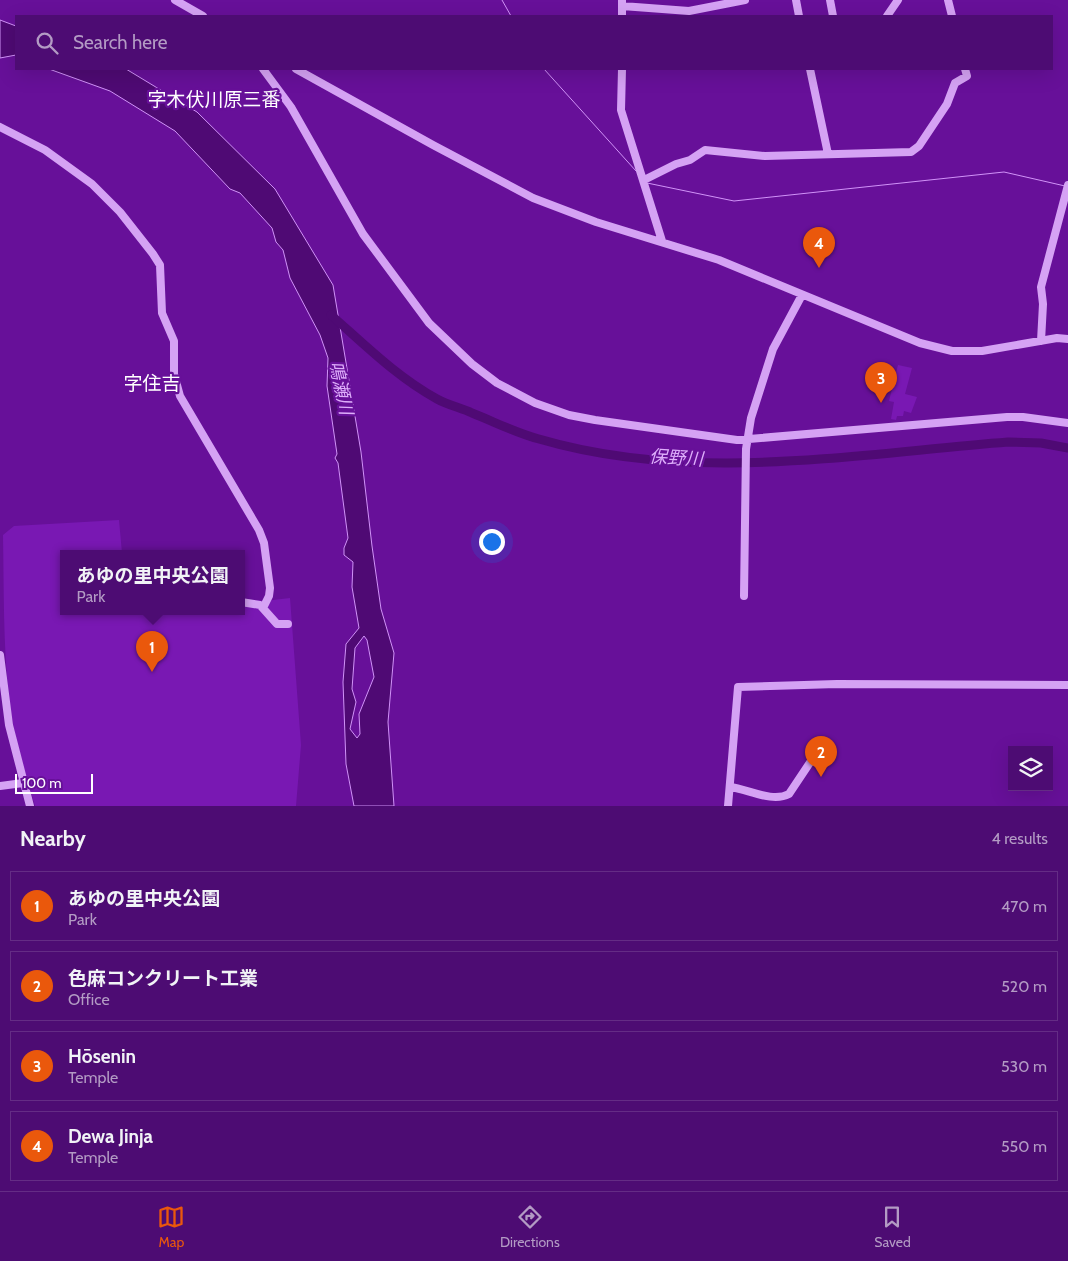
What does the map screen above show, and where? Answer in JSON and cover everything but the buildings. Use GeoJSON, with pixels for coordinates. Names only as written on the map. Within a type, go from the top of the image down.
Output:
{"type":"FeatureCollection","features":[{"type":"Feature","properties":{"kind":"street"},"geometry":{"type":"LineString","coordinates":[[175,0],[201,15]]}},
{"type":"Feature","properties":{"kind":"street"},"geometry":{"type":"LineString","coordinates":[[622,3],[689,12],[745,0]]}},
{"type":"Feature","properties":{"kind":"street"},"geometry":{"type":"LineString","coordinates":[[796,0],[799,15]]}},
{"type":"Feature","properties":{"kind":"street"},"geometry":{"type":"LineString","coordinates":[[830,0],[833,15]]}},
{"type":"Feature","properties":{"kind":"street"},"geometry":{"type":"LineString","coordinates":[[888,15],[898,0]]}},
{"type":"Feature","properties":{"kind":"street"},"geometry":{"type":"LineString","coordinates":[[948,0],[952,15]]}},
{"type":"Feature","properties":{"kind":"street"},"geometry":{"type":"LineString","coordinates":[[264,70],[292,106],[363,234],[429,323],[472,364],[490,378],[535,403],[569,415],[737,440],[1007,417],[1023,417],[1068,423]]}},
{"type":"Feature","properties":{"kind":"street"},"geometry":{"type":"LineString","coordinates":[[298,70],[432,146],[533,198],[596,222],[719,260],[920,344],[952,351],[982,351],[1057,338],[1068,339]]}},
{"type":"Feature","properties":{"kind":"street"},"geometry":{"type":"LineString","coordinates":[[622,70],[622,110],[662,241]]}},
{"type":"Feature","properties":{"kind":"street"},"geometry":{"type":"LineString","coordinates":[[810,70],[828,154]]}},
{"type":"Feature","properties":{"kind":"street"},"geometry":{"type":"LineString","coordinates":[[645,182],[676,164],[690,160],[705,150],[765,156],[906,153],[916,150],[947,104],[956,83],[967,76],[965,70]]}},
{"type":"Feature","properties":{"kind":"street"},"geometry":{"type":"LineString","coordinates":[[0,126],[45,150],[92,184],[120,212],[160,264],[162,313],[174,341],[174,374],[180,396],[262,536],[270,588],[270,596],[263,608]]}},
{"type":"Feature","properties":{"kind":"street"},"geometry":{"type":"LineString","coordinates":[[1041,341],[1043,304],[1041,287],[1067,187]]}},
{"type":"Feature","properties":{"kind":"street"},"geometry":{"type":"LineString","coordinates":[[744,596],[746,449],[754,401],[769,359],[802,295]]}},
{"type":"Feature","properties":{"kind":"street"},"geometry":{"type":"LineString","coordinates":[[245,602],[257,604],[263,608],[277,624],[288,624]]}},
{"type":"Feature","properties":{"kind":"street"},"geometry":{"type":"LineString","coordinates":[[0,655],[2,691],[23,784],[30,806]]}},
{"type":"Feature","properties":{"kind":"street"},"geometry":{"type":"LineString","coordinates":[[728,806],[738,687],[837,684],[1068,684]]}},
{"type":"Feature","properties":{"kind":"street"},"geometry":{"type":"LineString","coordinates":[[730,787],[770,796],[784,797],[789,794],[821,746]]}},
{"type":"Feature","properties":{"kind":"street"},"geometry":{"type":"LineString","coordinates":[[0,786],[23,784]]}},
{"type":"Feature","properties":{"kind":"shaded area"},"geometry":{"type":"Polygon","coordinates":[[[898,365],[912,368],[905,394],[917,397],[911,413],[904,411],[903,416],[897,416],[896,420],[891,419],[894,402],[889,401],[898,365]]]}},
{"type":"Feature","properties":{"kind":"shaded area"},"geometry":{"type":"Polygon","coordinates":[[[119,520],[122,550],[60,550],[60,615],[245,615],[245,599],[265,601],[290,598],[301,745],[296,806],[35,806],[16,739],[7,678],[3,535],[14,526],[119,520]]]}},
{"type":"Feature","properties":{"kind":"water"},"geometry":{"type":"Polygon","coordinates":[[[0,20],[15,26],[15,55],[0,58],[0,20]]]}},
{"type":"Feature","properties":{"kind":"water","name":"鳴瀬川"},"geometry":{"type":"Polygon","coordinates":[[[52,70],[128,70],[197,112],[275,189],[333,285],[361,452],[381,609],[394,653],[388,722],[394,806],[354,806],[346,764],[343,682],[346,644],[359,628],[352,587],[353,562],[344,555],[344,548],[348,538],[338,463],[335,458],[337,454],[327,386],[328,358],[320,335],[290,278],[283,250],[276,242],[272,228],[240,193],[230,189],[175,131],[110,91],[52,70]],[[364,636],[355,648],[352,689],[356,702],[350,729],[357,738],[360,734],[359,714],[374,677],[367,640],[364,636]]]}},
{"type":"Feature","properties":{"kind":"waterway"},"geometry":{"type":"LineString","coordinates":[[502,0],[510,15]]}},
{"type":"Feature","properties":{"kind":"waterway"},"geometry":{"type":"LineString","coordinates":[[545,70],[636,171]]}},
{"type":"Feature","properties":{"kind":"waterway"},"geometry":{"type":"LineString","coordinates":[[647,183],[734,201],[1004,172],[1065,186]]}},
{"type":"Feature","properties":{"kind":"waterway","name":"保野川"},"geometry":{"type":"LineString","coordinates":[[331,315],[395,371],[437,399],[530,437],[597,453],[655,460],[714,463],[832,458],[1008,442],[1041,443],[1068,448]]}},
{"type":"Feature","properties":{"kind":"place","name":"Dewa Jinja"},"geometry":{"type":"Point","coordinates":[819,268]}},
{"type":"Feature","properties":{"kind":"place","name":"Hōsenin"},"geometry":{"type":"Point","coordinates":[881,403]}},
{"type":"Feature","properties":{"kind":"place","name":"あゆの里中央公園"},"geometry":{"type":"Point","coordinates":[152,672]}},
{"type":"Feature","properties":{"kind":"place","name":"色麻コンクリート工業"},"geometry":{"type":"Point","coordinates":[821,777]}},
{"type":"Feature","properties":{"kind":"district","name":"字木伏川原三番"},"geometry":{"type":"Point","coordinates":[214,99]}},
{"type":"Feature","properties":{"kind":"district","name":"字住吉"},"geometry":{"type":"Point","coordinates":[152,383]}}]}
